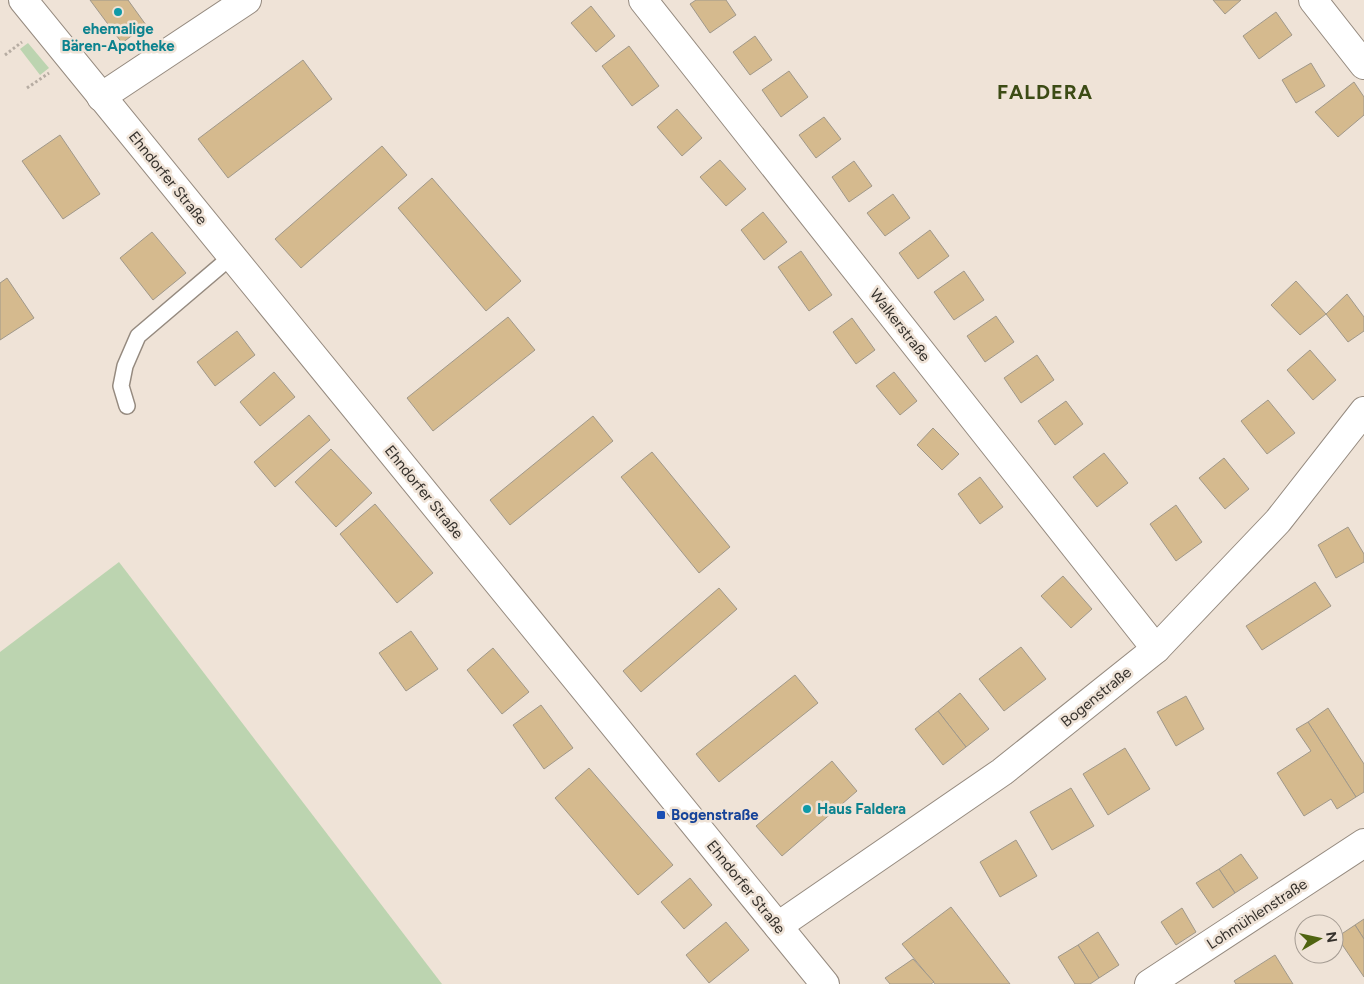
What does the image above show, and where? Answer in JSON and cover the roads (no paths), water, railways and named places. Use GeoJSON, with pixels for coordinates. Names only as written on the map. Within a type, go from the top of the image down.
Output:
{"type":"FeatureCollection","features":[{"type":"Feature","properties":{"kind":"street","name":"Ehndorfer Straße"},"geometry":{"type":"LineString","coordinates":[[23,0],[825,984]]}},
{"type":"Feature","properties":{"kind":"street"},"geometry":{"type":"LineString","coordinates":[[101,96],[248,0]]}},
{"type":"Feature","properties":{"kind":"street","name":"Walkerstraße"},"geometry":{"type":"LineString","coordinates":[[643,0],[1156,649]]}},
{"type":"Feature","properties":{"kind":"street"},"geometry":{"type":"LineString","coordinates":[[1313,0],[1364,65]]}},
{"type":"Feature","properties":{"kind":"street","name":"Bogenstraße"},"geometry":{"type":"LineString","coordinates":[[778,926],[1002,772],[1156,649],[1278,521],[1364,411]]}},
{"type":"Feature","properties":{"kind":"street","name":"Lohmühlenstraße"},"geometry":{"type":"LineString","coordinates":[[1149,984],[1364,843]]}},
{"type":"Feature","properties":{"kind":"lane"},"geometry":{"type":"LineString","coordinates":[[127,406],[121,386],[125,366],[138,336],[232,256]]}},
{"type":"Feature","properties":{"kind":"place","name":"ehemalige Bären-Apotheke"},"geometry":{"type":"Point","coordinates":[118,12]}},
{"type":"Feature","properties":{"kind":"place","name":"Haus Faldera"},"geometry":{"type":"Point","coordinates":[807,809]}},
{"type":"Feature","properties":{"kind":"place","name":"Bogenstraße"},"geometry":{"type":"Point","coordinates":[661,815]}},
{"type":"Feature","properties":{"kind":"district","name":"FALDERA"},"geometry":{"type":"Point","coordinates":[1045,92]}}]}
